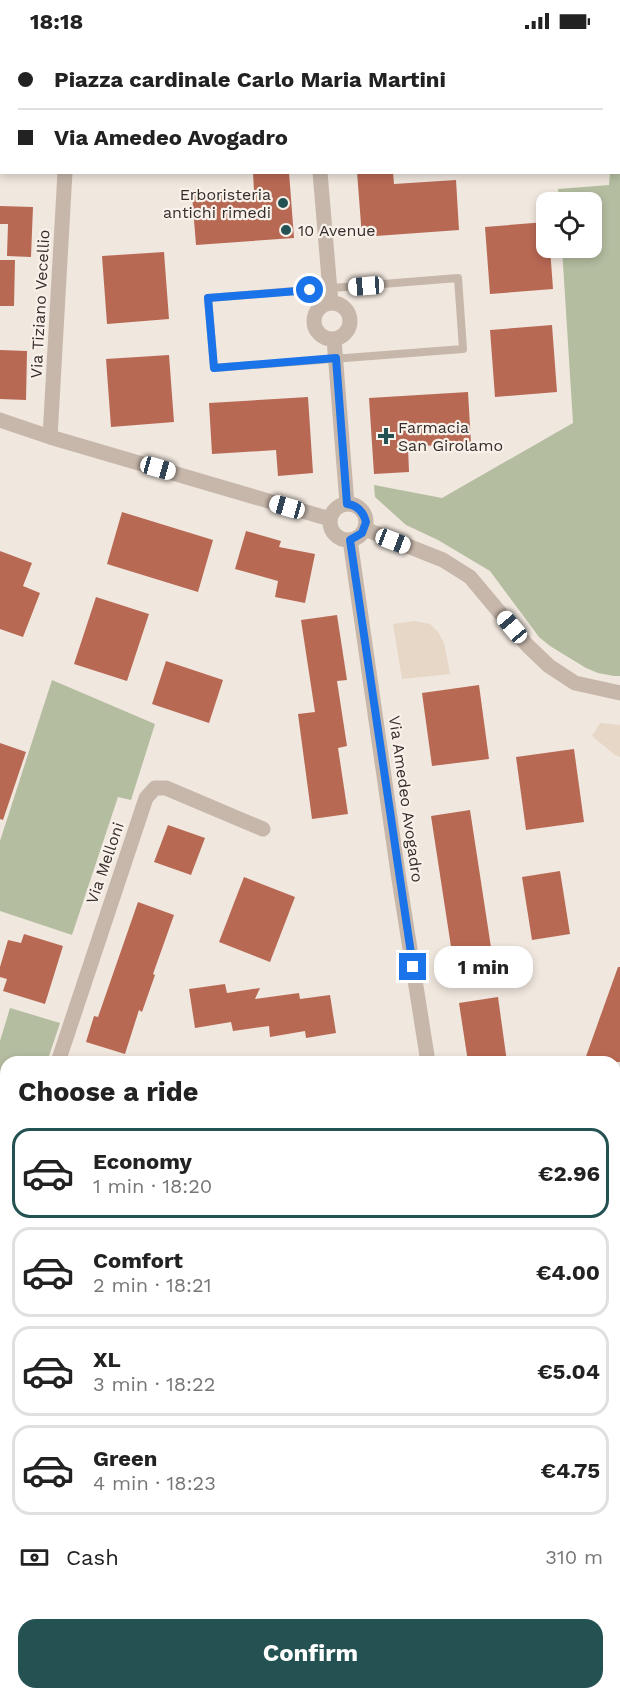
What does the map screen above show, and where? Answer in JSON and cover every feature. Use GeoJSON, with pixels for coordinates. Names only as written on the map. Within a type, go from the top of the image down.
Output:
{"type":"FeatureCollection","features":[{"type":"Feature","properties":{"kind":"street","name":"Via Tiziano Vecellio"},"geometry":{"type":"LineString","coordinates":[[50,437],[65,174]]}},
{"type":"Feature","properties":{"kind":"street"},"geometry":{"type":"LineString","coordinates":[[320,174],[330,296],[336,304],[346,310],[350,320],[350,326],[344,335],[334,339],[323,337],[318,333],[314,323],[316,312],[325,305],[330,296]]}},
{"type":"Feature","properties":{"kind":"street"},"geometry":{"type":"LineString","coordinates":[[334,339],[347,504]]}},
{"type":"Feature","properties":{"kind":"street"},"geometry":{"type":"LineString","coordinates":[[0,420],[50,437],[330,519]]}},
{"type":"Feature","properties":{"kind":"street"},"geometry":{"type":"LineString","coordinates":[[347,504],[360,509],[364,516],[364,528],[360,536],[350,540],[339,538],[331,531],[330,519],[334,510],[347,504]]}},
{"type":"Feature","properties":{"kind":"street"},"geometry":{"type":"LineString","coordinates":[[364,528],[443,560],[470,577],[527,645],[549,666],[575,683],[620,693]]}},
{"type":"Feature","properties":{"kind":"street","name":"Via Amedeo Avogadro"},"geometry":{"type":"LineString","coordinates":[[350,540],[427,1056]]}},
{"type":"Feature","properties":{"kind":"street","name":"Via Melloni"},"geometry":{"type":"LineString","coordinates":[[60,1056],[146,798],[155,788],[166,788],[262,829]]}},
{"type":"Feature","properties":{"kind":"lane"},"geometry":{"type":"LineString","coordinates":[[458,278],[463,349],[214,368],[208,298],[330,296],[458,278]]}},
{"type":"Feature","properties":{"kind":"green space"},"geometry":{"type":"Polygon","coordinates":[[[610,174],[620,174],[620,676],[598,673],[586,668],[550,646],[539,637],[490,571],[438,540],[406,525],[375,497],[374,485],[442,498],[573,423],[563,258],[602,258],[602,192],[558,192],[558,189],[609,185],[610,174]]]}},
{"type":"Feature","properties":{"kind":"green space"},"geometry":{"type":"Polygon","coordinates":[[[52,680],[155,724],[131,800],[118,797],[72,935],[0,911],[0,841],[52,680]]]}},
{"type":"Feature","properties":{"kind":"green space"},"geometry":{"type":"Polygon","coordinates":[[[10,1008],[60,1023],[49,1056],[0,1056],[0,1041],[10,1008]]]}},
{"type":"Feature","properties":{"kind":"shaded area"},"geometry":{"type":"Polygon","coordinates":[[[414,621],[430,624],[438,632],[444,643],[450,674],[402,679],[393,624],[414,621]]]}},
{"type":"Feature","properties":{"kind":"shaded area"},"geometry":{"type":"Polygon","coordinates":[[[600,723],[620,725],[620,757],[592,736],[600,723]]]}},
{"type":"Feature","properties":{"kind":"building"},"geometry":{"type":"Polygon","coordinates":[[[253,174],[289,174],[294,238],[196,245],[192,195],[254,191],[253,174]]]}},
{"type":"Feature","properties":{"kind":"building"},"geometry":{"type":"Polygon","coordinates":[[[357,174],[393,174],[394,184],[456,180],[459,230],[362,237],[357,174]]]}},
{"type":"Feature","properties":{"kind":"building"},"geometry":{"type":"Polygon","coordinates":[[[0,206],[33,207],[31,257],[7,256],[8,224],[0,224],[0,206]]]}},
{"type":"Feature","properties":{"kind":"building"},"geometry":{"type":"Polygon","coordinates":[[[536,223],[536,258],[551,258],[553,289],[490,294],[485,227],[536,223]]]}},
{"type":"Feature","properties":{"kind":"building"},"geometry":{"type":"Polygon","coordinates":[[[164,252],[169,319],[107,324],[102,256],[164,252]]]}},
{"type":"Feature","properties":{"kind":"building"},"geometry":{"type":"Polygon","coordinates":[[[0,260],[15,260],[14,306],[0,306],[0,260]]]}},
{"type":"Feature","properties":{"kind":"building"},"geometry":{"type":"Polygon","coordinates":[[[552,325],[557,392],[495,397],[490,330],[552,325]]]}},
{"type":"Feature","properties":{"kind":"building"},"geometry":{"type":"Polygon","coordinates":[[[0,350],[27,351],[26,400],[0,399],[0,350]]]}},
{"type":"Feature","properties":{"kind":"building"},"geometry":{"type":"Polygon","coordinates":[[[169,355],[174,422],[111,427],[106,359],[169,355]]]}},
{"type":"Feature","properties":{"kind":"building"},"geometry":{"type":"Polygon","coordinates":[[[468,392],[471,443],[408,447],[409,472],[374,474],[369,398],[468,392]]]}},
{"type":"Feature","properties":{"kind":"building"},"geometry":{"type":"Polygon","coordinates":[[[308,397],[313,473],[278,476],[276,450],[212,454],[209,403],[308,397]]]}},
{"type":"Feature","properties":{"kind":"building"},"geometry":{"type":"Polygon","coordinates":[[[122,512],[213,540],[198,592],[107,564],[122,512]]]}},
{"type":"Feature","properties":{"kind":"building"},"geometry":{"type":"Polygon","coordinates":[[[246,531],[281,541],[279,547],[315,554],[305,603],[275,597],[278,581],[235,569],[246,531]]]}},
{"type":"Feature","properties":{"kind":"building"},"geometry":{"type":"Polygon","coordinates":[[[0,551],[32,563],[23,586],[40,593],[23,637],[0,629],[0,551]]]}},
{"type":"Feature","properties":{"kind":"building"},"geometry":{"type":"Polygon","coordinates":[[[96,597],[149,614],[127,681],[74,664],[96,597]]]}},
{"type":"Feature","properties":{"kind":"building"},"geometry":{"type":"Polygon","coordinates":[[[337,615],[347,680],[337,681],[347,746],[338,748],[348,814],[312,819],[298,714],[315,712],[301,620],[337,615]]]}},
{"type":"Feature","properties":{"kind":"building"},"geometry":{"type":"Polygon","coordinates":[[[166,661],[223,680],[209,723],[152,704],[166,661]]]}},
{"type":"Feature","properties":{"kind":"building"},"geometry":{"type":"Polygon","coordinates":[[[479,685],[489,759],[432,766],[422,693],[479,685]]]}},
{"type":"Feature","properties":{"kind":"building"},"geometry":{"type":"Polygon","coordinates":[[[0,743],[26,752],[3,820],[0,819],[0,743]]]}},
{"type":"Feature","properties":{"kind":"building"},"geometry":{"type":"Polygon","coordinates":[[[574,749],[584,822],[526,830],[516,757],[574,749]]]}},
{"type":"Feature","properties":{"kind":"building"},"geometry":{"type":"Polygon","coordinates":[[[470,810],[494,967],[455,973],[431,816],[470,810]]]}},
{"type":"Feature","properties":{"kind":"building"},"geometry":{"type":"Polygon","coordinates":[[[168,825],[205,838],[191,875],[154,862],[168,825]]]}},
{"type":"Feature","properties":{"kind":"building"},"geometry":{"type":"Polygon","coordinates":[[[560,871],[570,934],[532,940],[522,877],[560,871]]]}},
{"type":"Feature","properties":{"kind":"building"},"geometry":{"type":"Polygon","coordinates":[[[244,877],[295,897],[270,962],[219,942],[244,877]]]}},
{"type":"Feature","properties":{"kind":"building"},"geometry":{"type":"Polygon","coordinates":[[[138,902],[174,915],[142,1012],[139,1010],[125,1054],[86,1042],[94,1016],[98,1017],[138,902]]]}},
{"type":"Feature","properties":{"kind":"building"},"geometry":{"type":"Polygon","coordinates":[[[24,934],[63,946],[45,1004],[3,991],[7,979],[0,977],[0,967],[8,940],[21,943],[24,934]]]}},
{"type":"Feature","properties":{"kind":"building"},"geometry":{"type":"Polygon","coordinates":[[[618,967],[620,967],[620,1056],[586,1056],[618,967]]]}},
{"type":"Feature","properties":{"kind":"building"},"geometry":{"type":"Polygon","coordinates":[[[225,984],[227,993],[260,988],[255,999],[299,993],[300,999],[330,995],[336,1033],[306,1038],[305,1031],[270,1037],[269,1026],[233,1031],[231,1022],[195,1028],[189,989],[225,984]]]}},
{"type":"Feature","properties":{"kind":"building"},"geometry":{"type":"Polygon","coordinates":[[[498,997],[506,1056],[467,1056],[459,1003],[498,997]]]}},
{"type":"Feature","properties":{"kind":"place","name":"Erboristeria antichi rimedi"},"geometry":{"type":"Point","coordinates":[283,203]}},
{"type":"Feature","properties":{"kind":"place","name":"10 Avenue"},"geometry":{"type":"Point","coordinates":[286,230]}},
{"type":"Feature","properties":{"kind":"place","name":"Farmacia San Girolamo"},"geometry":{"type":"Point","coordinates":[386,436]}},
{"type":"Feature","properties":{"kind":"route"},"geometry":{"type":"LineString","coordinates":[[310,290],[208,298],[214,368],[336,358],[347,504],[360,509],[366,522],[362,533],[350,540],[413,967]]}}]}
